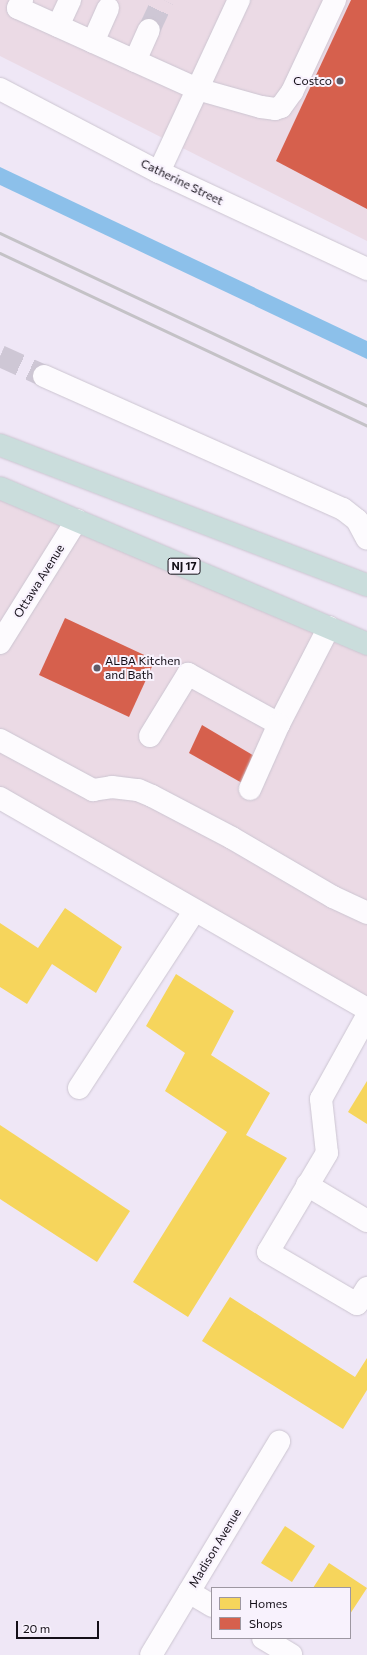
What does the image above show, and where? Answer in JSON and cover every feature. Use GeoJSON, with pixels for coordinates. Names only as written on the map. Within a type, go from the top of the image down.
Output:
{"type":"FeatureCollection","features":[{"type":"Feature","properties":{"kind":"highway"},"geometry":{"type":"LineString","coordinates":[[0,445],[367,585]]}},
{"type":"Feature","properties":{"kind":"highway","name":"NJ 17"},"geometry":{"type":"LineString","coordinates":[[0,488],[367,644]]}},
{"type":"Feature","properties":{"kind":"street"},"geometry":{"type":"LineString","coordinates":[[22,0],[18,8],[197,90],[261,107],[275,109],[281,107],[292,92],[335,0]]}},
{"type":"Feature","properties":{"kind":"street"},"geometry":{"type":"LineString","coordinates":[[58,26],[70,0]]}},
{"type":"Feature","properties":{"kind":"street"},"geometry":{"type":"LineString","coordinates":[[159,172],[239,0]]}},
{"type":"Feature","properties":{"kind":"street"},"geometry":{"type":"LineString","coordinates":[[93,42],[108,8]]}},
{"type":"Feature","properties":{"kind":"street"},"geometry":{"type":"LineString","coordinates":[[135,61],[149,30]]}},
{"type":"Feature","properties":{"kind":"street","name":"Catherine Street"},"geometry":{"type":"LineString","coordinates":[[0,89],[159,172],[367,269]]}},
{"type":"Feature","properties":{"kind":"street"},"geometry":{"type":"LineString","coordinates":[[44,376],[343,509],[357,520],[367,539]]}},
{"type":"Feature","properties":{"kind":"street","name":"Ottawa Avenue"},"geometry":{"type":"LineString","coordinates":[[0,643],[77,520]]}},
{"type":"Feature","properties":{"kind":"street"},"geometry":{"type":"LineString","coordinates":[[250,788],[279,724],[329,628]]}},
{"type":"Feature","properties":{"kind":"street"},"geometry":{"type":"LineString","coordinates":[[150,736],[188,674],[279,724]]}},
{"type":"Feature","properties":{"kind":"street"},"geometry":{"type":"LineString","coordinates":[[0,740],[93,790],[112,787],[138,790],[152,796],[232,838],[333,897],[367,913]]}},
{"type":"Feature","properties":{"kind":"street"},"geometry":{"type":"LineString","coordinates":[[0,798],[367,1009]]}},
{"type":"Feature","properties":{"kind":"street"},"geometry":{"type":"LineString","coordinates":[[79,1088],[195,910]]}},
{"type":"Feature","properties":{"kind":"street"},"geometry":{"type":"LineString","coordinates":[[367,1016],[321,1099],[327,1153],[268,1252],[356,1304],[367,1288]]}},
{"type":"Feature","properties":{"kind":"street"},"geometry":{"type":"LineString","coordinates":[[307,1185],[367,1221]]}},
{"type":"Feature","properties":{"kind":"street","name":"Madison Avenue"},"geometry":{"type":"LineString","coordinates":[[151,1655],[279,1442]]}},
{"type":"Feature","properties":{"kind":"street"},"geometry":{"type":"LineString","coordinates":[[189,1592],[211,1605]]}},
{"type":"Feature","properties":{"kind":"street"},"geometry":{"type":"LineString","coordinates":[[265,1639],[291,1655]]}},
{"type":"Feature","properties":{"kind":"shaded area"},"geometry":{"type":"Polygon","coordinates":[[[0,0],[367,0],[367,241],[0,56],[0,0]]]}},
{"type":"Feature","properties":{"kind":"shaded area"},"geometry":{"type":"Polygon","coordinates":[[[0,498],[367,650],[367,1009],[0,798],[0,498]]]}},
{"type":"Feature","properties":{"kind":"water"},"geometry":{"type":"Polygon","coordinates":[[[0,167],[367,341],[367,359],[0,185],[0,167]]]}},
{"type":"Feature","properties":{"kind":"building: Homes"},"geometry":{"type":"Polygon","coordinates":[[[65,908],[122,947],[96,993],[52,964],[27,1004],[0,987],[0,923],[38,948],[65,908]]]}},
{"type":"Feature","properties":{"kind":"building: Homes"},"geometry":{"type":"Polygon","coordinates":[[[176,974],[234,1011],[211,1055],[270,1093],[246,1135],[287,1158],[188,1317],[133,1282],[227,1132],[165,1091],[185,1053],[146,1026],[176,974]]]}},
{"type":"Feature","properties":{"kind":"building: Homes"},"geometry":{"type":"Polygon","coordinates":[[[367,1081],[367,1124],[348,1112],[367,1081]]]}},
{"type":"Feature","properties":{"kind":"building: Homes"},"geometry":{"type":"Polygon","coordinates":[[[0,1125],[130,1211],[97,1262],[0,1199],[0,1125]]]}},
{"type":"Feature","properties":{"kind":"building: Homes"},"geometry":{"type":"Polygon","coordinates":[[[230,1297],[355,1377],[367,1358],[367,1390],[343,1429],[202,1341],[230,1297]]]}},
{"type":"Feature","properties":{"kind":"building: Homes"},"geometry":{"type":"Polygon","coordinates":[[[285,1526],[315,1546],[292,1582],[261,1563],[285,1526]]]}},
{"type":"Feature","properties":{"kind":"building: Homes"},"geometry":{"type":"Polygon","coordinates":[[[329,1563],[367,1588],[351,1612],[351,1587],[314,1587],[329,1563]]]}},
{"type":"Feature","properties":{"kind":"building: Shops","name":"Costco"},"geometry":{"type":"Polygon","coordinates":[[[351,0],[367,0],[367,209],[276,161],[351,0]]]}},
{"type":"Feature","properties":{"kind":"building: Shops","name":"ALBA Kitchen and Bath"},"geometry":{"type":"Polygon","coordinates":[[[65,618],[155,660],[129,717],[39,675],[65,618]]]}},
{"type":"Feature","properties":{"kind":"building: Shops"},"geometry":{"type":"Polygon","coordinates":[[[202,725],[256,757],[242,783],[189,753],[202,725]]]}},
{"type":"Feature","properties":{"kind":"tunnel"},"geometry":{"type":"LineString","coordinates":[[149,30],[163,0]]}},
{"type":"Feature","properties":{"kind":"tunnel"},"geometry":{"type":"LineString","coordinates":[[0,356],[44,376]]}},
{"type":"Feature","properties":{"kind":"railway"},"geometry":{"type":"LineString","coordinates":[[0,233],[367,406]]}},
{"type":"Feature","properties":{"kind":"railway"},"geometry":{"type":"LineString","coordinates":[[0,253],[367,426]]}},
{"type":"Feature","properties":{"kind":"place","name":"Costco"},"geometry":{"type":"Point","coordinates":[340,81]}},
{"type":"Feature","properties":{"kind":"place","name":"ALBA Kitchen and Bath"},"geometry":{"type":"Point","coordinates":[97,668]}}]}
